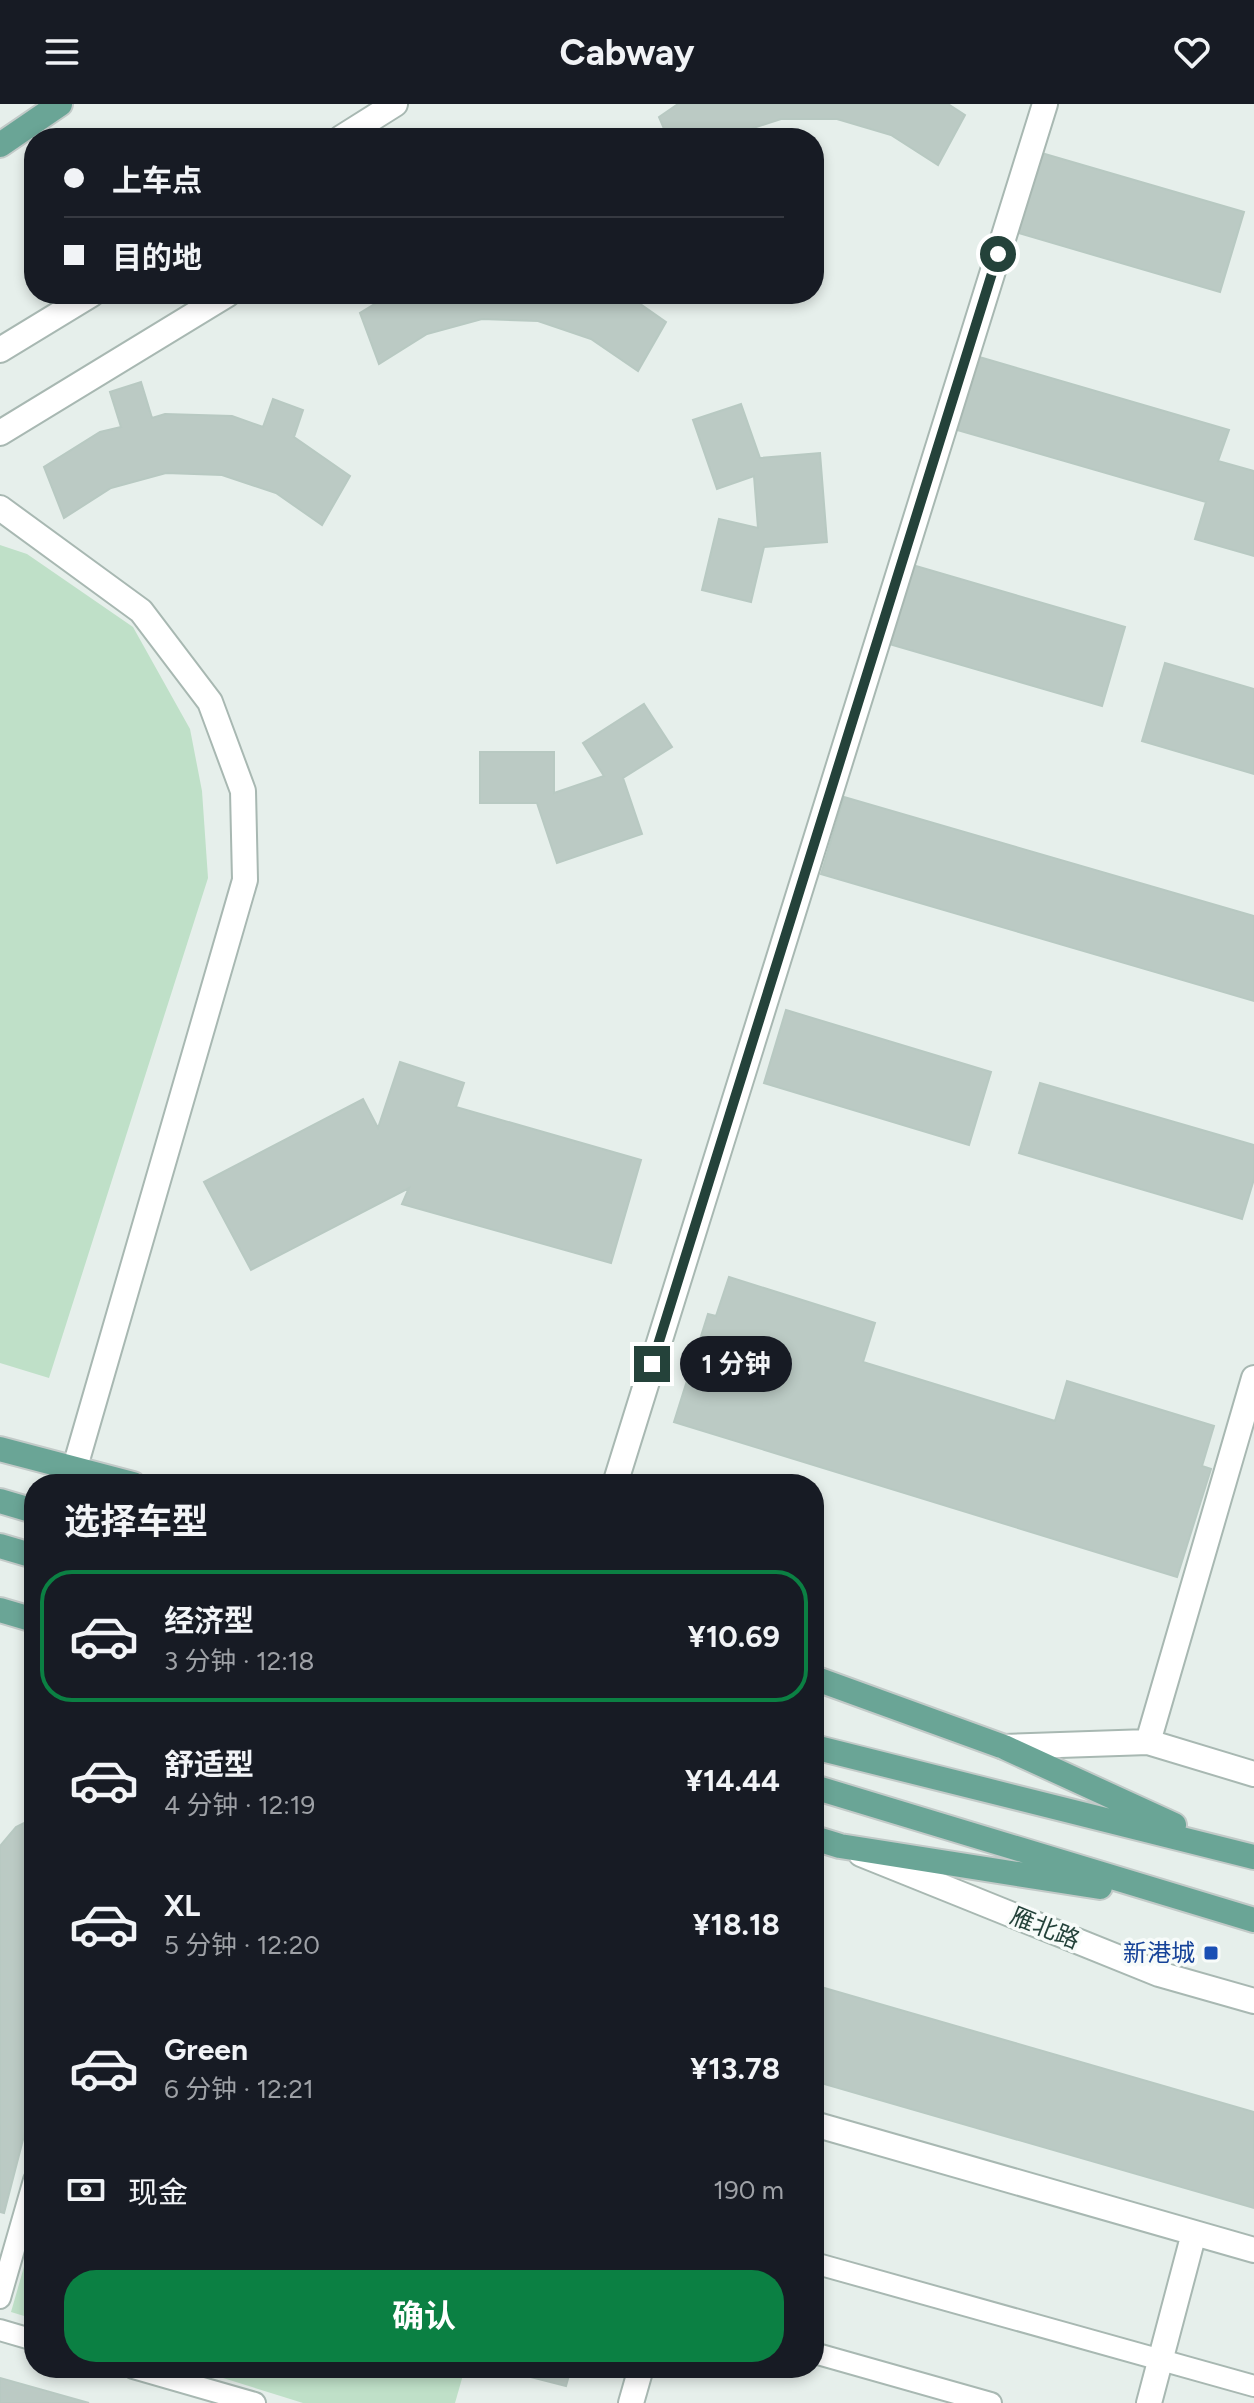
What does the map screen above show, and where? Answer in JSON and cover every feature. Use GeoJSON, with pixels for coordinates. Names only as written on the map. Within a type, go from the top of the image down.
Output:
{"type":"FeatureCollection","features":[{"type":"Feature","properties":{"kind":"main road"},"geometry":{"type":"LineString","coordinates":[[25,128],[60,104]]}},
{"type":"Feature","properties":{"kind":"main road"},"geometry":{"type":"LineString","coordinates":[[0,145],[24,129]]}},
{"type":"Feature","properties":{"kind":"main road"},"geometry":{"type":"LineString","coordinates":[[0,1449],[99,1474]]}},
{"type":"Feature","properties":{"kind":"main road"},"geometry":{"type":"LineString","coordinates":[[0,1501],[24,1508]]}},
{"type":"Feature","properties":{"kind":"main road"},"geometry":{"type":"LineString","coordinates":[[0,1546],[24,1553]]}},
{"type":"Feature","properties":{"kind":"main road"},"geometry":{"type":"LineString","coordinates":[[0,1610],[24,1617]]}},
{"type":"Feature","properties":{"kind":"main road"},"geometry":{"type":"LineString","coordinates":[[824,1682],[1004,1747],[1227,1849]]}},
{"type":"Feature","properties":{"kind":"main road"},"geometry":{"type":"LineString","coordinates":[[824,1749],[1254,1857]]}},
{"type":"Feature","properties":{"kind":"main road"},"geometry":{"type":"LineString","coordinates":[[824,1790],[1254,1920]]}},
{"type":"Feature","properties":{"kind":"main road"},"geometry":{"type":"LineString","coordinates":[[824,1841],[1189,1902]]}},
{"type":"Feature","properties":{"kind":"street"},"geometry":{"type":"LineString","coordinates":[[357,128],[395,104]]}},
{"type":"Feature","properties":{"kind":"street"},"geometry":{"type":"LineString","coordinates":[[618,1474],[1045,104]]}},
{"type":"Feature","properties":{"kind":"street"},"geometry":{"type":"LineString","coordinates":[[0,350],[76,304]]}},
{"type":"Feature","properties":{"kind":"street"},"geometry":{"type":"LineString","coordinates":[[0,433],[212,304]]}},
{"type":"Feature","properties":{"kind":"street"},"geometry":{"type":"LineString","coordinates":[[0,508],[141,611],[210,702],[243,791],[245,880],[75,1467]]}},
{"type":"Feature","properties":{"kind":"street"},"geometry":{"type":"LineString","coordinates":[[1148,1742],[1254,1378]]}},
{"type":"Feature","properties":{"kind":"street"},"geometry":{"type":"LineString","coordinates":[[1004,1747],[1148,1742],[1254,1774]]}},
{"type":"Feature","properties":{"kind":"street","name":"雁北路"},"geometry":{"type":"LineString","coordinates":[[840,1846],[1159,1974],[1254,2001]]}},
{"type":"Feature","properties":{"kind":"street"},"geometry":{"type":"LineString","coordinates":[[824,2127],[1254,2250]]}},
{"type":"Feature","properties":{"kind":"street"},"geometry":{"type":"LineString","coordinates":[[1149,2403],[1194,2233]]}},
{"type":"Feature","properties":{"kind":"street"},"geometry":{"type":"LineString","coordinates":[[636,2402],[640,2378]]}},
{"type":"Feature","properties":{"kind":"lane"},"geometry":{"type":"LineString","coordinates":[[0,2298],[24,2215]]}},
{"type":"Feature","properties":{"kind":"lane"},"geometry":{"type":"LineString","coordinates":[[824,2266],[1254,2386]]}},
{"type":"Feature","properties":{"kind":"lane"},"geometry":{"type":"LineString","coordinates":[[0,2330],[24,2337]]}},
{"type":"Feature","properties":{"kind":"lane"},"geometry":{"type":"LineString","coordinates":[[824,2356],[991,2403]]}},
{"type":"Feature","properties":{"kind":"lane"},"geometry":{"type":"LineString","coordinates":[[168,2378],[255,2403]]}},
{"type":"Feature","properties":{"kind":"green space"},"geometry":{"type":"Polygon","coordinates":[[[0,545],[27,554],[133,627],[190,729],[202,791],[208,878],[49,1378],[0,1363],[0,545]]]}},
{"type":"Feature","properties":{"kind":"green space"},"geometry":{"type":"Polygon","coordinates":[[[24,2267],[24,2316],[11,2312],[24,2267]]]}},
{"type":"Feature","properties":{"kind":"green space"},"geometry":{"type":"Polygon","coordinates":[[[223,2378],[462,2378],[455,2403],[303,2403],[223,2378]]]}},
{"type":"Feature","properties":{"kind":"building"},"geometry":{"type":"Polygon","coordinates":[[[678,104],[948,104],[965,115],[938,165],[891,135],[837,119],[781,119],[754,128],[664,128],[659,117],[678,104]]]}},
{"type":"Feature","properties":{"kind":"building"},"geometry":{"type":"Polygon","coordinates":[[[1038,152],[1244,212],[1220,292],[1015,232],[1038,152]]]}},
{"type":"Feature","properties":{"kind":"building"},"geometry":{"type":"Polygon","coordinates":[[[375,304],[640,304],[666,322],[638,371],[591,339],[538,321],[482,319],[427,334],[379,364],[360,313],[375,304]]]}},
{"type":"Feature","properties":{"kind":"building"},"geometry":{"type":"Polygon","coordinates":[[[969,354],[1229,430],[1218,461],[1254,471],[1254,556],[1195,539],[1206,502],[947,427],[969,354]]]}},
{"type":"Feature","properties":{"kind":"building"},"geometry":{"type":"Polygon","coordinates":[[[141,382],[152,418],[165,414],[232,416],[263,427],[273,399],[303,410],[294,437],[350,476],[322,525],[276,493],[222,475],[166,473],[111,488],[64,518],[44,467],[100,432],[121,427],[110,392],[141,382]]]}},
{"type":"Feature","properties":{"kind":"building"},"geometry":{"type":"Polygon","coordinates":[[[741,404],[760,458],[820,453],[827,542],[764,547],[751,602],[702,590],[719,519],[758,528],[754,476],[717,489],[693,420],[741,404]]]}},
{"type":"Feature","properties":{"kind":"building"},"geometry":{"type":"Polygon","coordinates":[[[909,564],[1125,627],[1102,706],[886,643],[909,564]]]}},
{"type":"Feature","properties":{"kind":"building"},"geometry":{"type":"Polygon","coordinates":[[[1165,663],[1254,689],[1254,774],[1142,741],[1165,663]]]}},
{"type":"Feature","properties":{"kind":"building"},"geometry":{"type":"Polygon","coordinates":[[[644,704],[672,747],[623,778],[642,834],[557,863],[537,803],[480,803],[480,752],[554,752],[554,793],[604,776],[583,743],[644,704]]]}},
{"type":"Feature","properties":{"kind":"building"},"geometry":{"type":"Polygon","coordinates":[[[844,797],[1254,916],[1254,1001],[821,874],[844,797]]]}},
{"type":"Feature","properties":{"kind":"building"},"geometry":{"type":"Polygon","coordinates":[[[786,1010],[991,1072],[969,1145],[764,1083],[786,1010]]]}},
{"type":"Feature","properties":{"kind":"building"},"geometry":{"type":"Polygon","coordinates":[[[400,1062],[464,1083],[456,1107],[641,1160],[611,1263],[402,1204],[409,1188],[251,1270],[204,1182],[363,1099],[378,1128],[400,1062]]]}},
{"type":"Feature","properties":{"kind":"building"},"geometry":{"type":"Polygon","coordinates":[[[1040,1083],[1254,1145],[1254,1179],[1242,1219],[1019,1153],[1040,1083]]]}},
{"type":"Feature","properties":{"kind":"building"},"geometry":{"type":"Polygon","coordinates":[[[729,1277],[875,1323],[863,1362],[1055,1421],[1067,1381],[1214,1426],[1202,1466],[1211,1469],[1177,1577],[674,1422],[708,1314],[716,1316],[729,1277]]]}},
{"type":"Feature","properties":{"kind":"building"},"geometry":{"type":"Polygon","coordinates":[[[24,1823],[24,2136],[4,2213],[0,2212],[0,1846],[16,1827],[24,1823]]]}},
{"type":"Feature","properties":{"kind":"building"},"geometry":{"type":"Polygon","coordinates":[[[824,1988],[1254,2112],[1254,2208],[824,2084],[824,1988]]]}},
{"type":"Feature","properties":{"kind":"building"},"geometry":{"type":"Polygon","coordinates":[[[0,2378],[89,2403],[0,2403],[0,2378]]]}},
{"type":"Feature","properties":{"kind":"building"},"geometry":{"type":"Polygon","coordinates":[[[534,2378],[568,2378],[566,2386],[534,2378]]]}},
{"type":"Feature","properties":{"kind":"place","name":"新港城"},"geometry":{"type":"Point","coordinates":[1211,1953]}},
{"type":"Feature","properties":{"kind":"route"},"geometry":{"type":"LineString","coordinates":[[652,1364],[998,254]]}}]}
